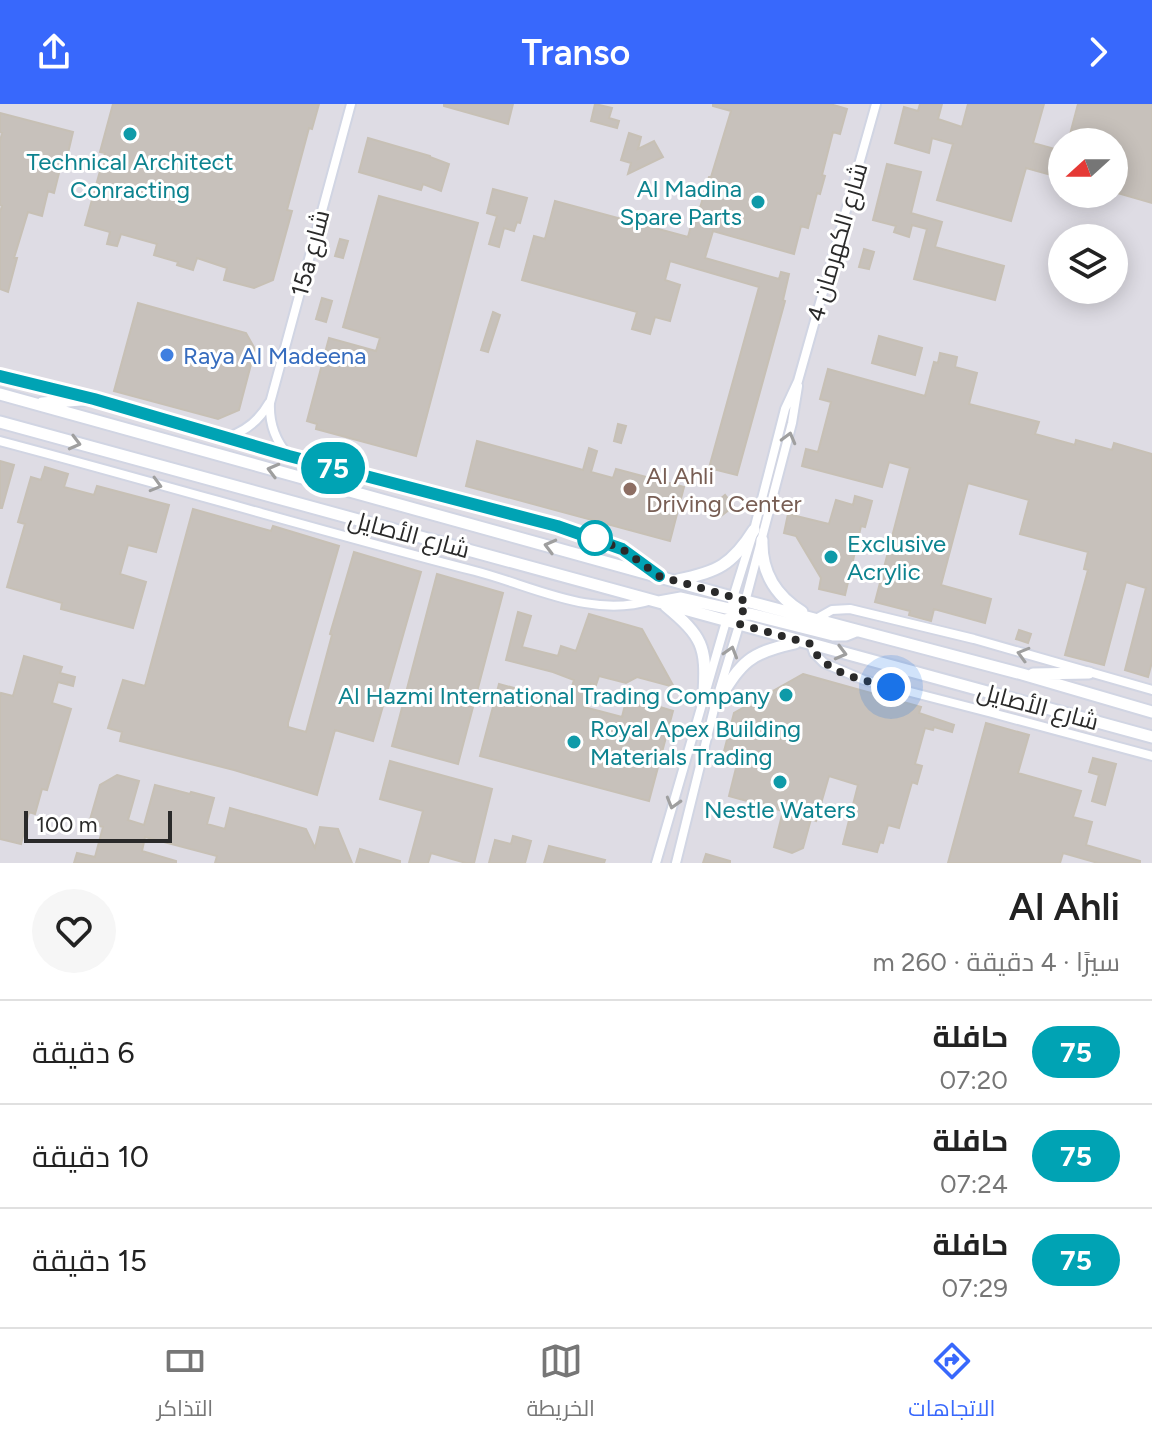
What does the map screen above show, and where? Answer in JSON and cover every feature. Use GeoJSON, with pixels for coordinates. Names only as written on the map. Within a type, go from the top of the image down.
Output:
{"type":"FeatureCollection","features":[{"type":"Feature","properties":{"kind":"main road","name":"شارع الأصايل"},"geometry":{"type":"LineString","coordinates":[[0,394],[674,580],[736,602],[857,630],[1152,712]]}},
{"type":"Feature","properties":{"kind":"main road"},"geometry":{"type":"LineString","coordinates":[[35,404],[94,399]]}},
{"type":"Feature","properties":{"kind":"main road","name":"شارع الأصايل"},"geometry":{"type":"LineString","coordinates":[[0,422],[726,621],[741,619],[805,643],[1152,737]]}},
{"type":"Feature","properties":{"kind":"main road"},"geometry":{"type":"LineString","coordinates":[[674,580],[709,573],[723,566],[737,554],[754,530]]}},
{"type":"Feature","properties":{"kind":"main road"},"geometry":{"type":"LineString","coordinates":[[762,540],[764,566],[771,581],[789,603],[814,619]]}},
{"type":"Feature","properties":{"kind":"main road"},"geometry":{"type":"LineString","coordinates":[[658,602],[681,598],[736,602]]}},
{"type":"Feature","properties":{"kind":"main road"},"geometry":{"type":"LineString","coordinates":[[658,602],[691,628],[697,638],[705,657],[704,693]]}},
{"type":"Feature","properties":{"kind":"main road"},"geometry":{"type":"LineString","coordinates":[[741,619],[757,615],[833,635],[846,635],[857,630]]}},
{"type":"Feature","properties":{"kind":"main road"},"geometry":{"type":"LineString","coordinates":[[715,705],[736,672],[753,656],[772,648],[805,643]]}},
{"type":"Feature","properties":{"kind":"main road"},"geometry":{"type":"LineString","coordinates":[[1022,674],[1089,673]]}},
{"type":"Feature","properties":{"kind":"street","name":"15a شارع"},"geometry":{"type":"LineString","coordinates":[[289,456],[272,428],[270,403],[351,104]]}},
{"type":"Feature","properties":{"kind":"street","name":"شارع الكهرمان 4"},"geometry":{"type":"LineString","coordinates":[[798,381],[876,104]]}},
{"type":"Feature","properties":{"kind":"street"},"geometry":{"type":"LineString","coordinates":[[0,376],[557,526],[622,549],[659,576]]}},
{"type":"Feature","properties":{"kind":"street"},"geometry":{"type":"LineString","coordinates":[[676,863],[715,705],[741,619],[736,602],[754,530],[785,409],[798,381]]}},
{"type":"Feature","properties":{"kind":"street"},"geometry":{"type":"LineString","coordinates":[[656,863],[726,621],[762,540],[797,402],[798,381]]}},
{"type":"Feature","properties":{"kind":"street"},"geometry":{"type":"LineString","coordinates":[[225,438],[248,428],[270,403]]}},
{"type":"Feature","properties":{"kind":"street"},"geometry":{"type":"LineString","coordinates":[[0,441],[588,604],[621,607],[658,602]]}},
{"type":"Feature","properties":{"kind":"street"},"geometry":{"type":"LineString","coordinates":[[814,619],[832,610],[850,609],[974,639],[1152,690]]}},
{"type":"Feature","properties":{"kind":"street"},"geometry":{"type":"LineString","coordinates":[[805,643],[824,663],[864,680],[1152,756]]}},
{"type":"Feature","properties":{"kind":"shaded area"},"geometry":{"type":"Polygon","coordinates":[[[0,104],[1152,104],[1152,863],[0,863],[0,104]]]}},
{"type":"Feature","properties":{"kind":"building"},"geometry":{"type":"Polygon","coordinates":[[[113,104],[319,104],[312,129],[309,128],[287,210],[292,211],[273,280],[254,288],[224,280],[227,268],[197,258],[193,270],[177,265],[178,262],[154,255],[157,244],[121,234],[117,246],[107,244],[110,232],[85,225],[105,153],[100,152],[113,104]]]}},
{"type":"Feature","properties":{"kind":"building"},"geometry":{"type":"Polygon","coordinates":[[[444,104],[513,104],[508,124],[444,104]]]}},
{"type":"Feature","properties":{"kind":"building"},"geometry":{"type":"Polygon","coordinates":[[[595,104],[612,108],[609,118],[619,121],[617,128],[591,121],[595,104]]]}},
{"type":"Feature","properties":{"kind":"building"},"geometry":{"type":"Polygon","coordinates":[[[713,104],[830,104],[847,109],[840,134],[833,132],[820,194],[817,193],[808,228],[801,226],[794,254],[713,231],[705,258],[779,279],[781,272],[789,274],[785,301],[737,475],[709,468],[759,287],[670,261],[665,280],[680,285],[670,321],[655,317],[650,334],[632,329],[637,312],[522,280],[534,236],[545,239],[555,201],[688,237],[731,111],[713,104]]]}},
{"type":"Feature","properties":{"kind":"building"},"geometry":{"type":"Polygon","coordinates":[[[920,104],[942,104],[938,119],[962,127],[968,104],[1044,104],[1033,143],[1048,147],[1048,174],[1026,168],[1011,221],[937,200],[953,144],[932,138],[929,153],[895,143],[904,107],[918,111],[920,104]]]}},
{"type":"Feature","properties":{"kind":"building"},"geometry":{"type":"Polygon","coordinates":[[[1078,104],[1152,104],[1152,203],[1128,196],[1128,128],[1072,128],[1078,104]]]}},
{"type":"Feature","properties":{"kind":"building"},"geometry":{"type":"Polygon","coordinates":[[[0,113],[73,132],[64,170],[60,169],[54,193],[48,191],[42,216],[28,212],[14,258],[17,258],[8,292],[0,289],[0,113]]]}},
{"type":"Feature","properties":{"kind":"building"},"geometry":{"type":"Polygon","coordinates":[[[629,133],[641,137],[638,149],[654,141],[663,157],[628,174],[631,163],[621,160],[629,133]]]}},
{"type":"Feature","properties":{"kind":"building"},"geometry":{"type":"Polygon","coordinates":[[[368,138],[449,164],[441,191],[423,184],[421,190],[359,172],[368,138]]]}},
{"type":"Feature","properties":{"kind":"building"},"geometry":{"type":"Polygon","coordinates":[[[887,164],[921,172],[911,213],[942,222],[935,247],[1004,266],[995,300],[914,279],[927,229],[912,225],[909,237],[894,232],[896,226],[873,220],[887,164]]]}},
{"type":"Feature","properties":{"kind":"building"},"geometry":{"type":"Polygon","coordinates":[[[493,189],[527,198],[520,223],[517,222],[514,231],[504,228],[499,247],[489,244],[497,216],[487,213],[493,189]]]}},
{"type":"Feature","properties":{"kind":"building"},"geometry":{"type":"Polygon","coordinates":[[[379,196],[478,223],[416,456],[316,429],[317,424],[307,421],[329,338],[376,351],[380,338],[343,327],[379,196]]]}},
{"type":"Feature","properties":{"kind":"building"},"geometry":{"type":"Polygon","coordinates":[[[340,239],[348,241],[343,258],[335,256],[340,239]]]}},
{"type":"Feature","properties":{"kind":"building"},"geometry":{"type":"Polygon","coordinates":[[[864,249],[874,252],[869,269],[859,267],[864,249]]]}},
{"type":"Feature","properties":{"kind":"building"},"geometry":{"type":"Polygon","coordinates":[[[322,298],[332,301],[326,322],[316,319],[322,298]]]}},
{"type":"Feature","properties":{"kind":"building"},"geometry":{"type":"Polygon","coordinates":[[[138,303],[246,333],[255,349],[239,410],[218,419],[114,391],[138,303]]]}},
{"type":"Feature","properties":{"kind":"building"},"geometry":{"type":"Polygon","coordinates":[[[493,312],[500,315],[488,352],[481,350],[493,312]]]}},
{"type":"Feature","properties":{"kind":"building"},"geometry":{"type":"Polygon","coordinates":[[[879,336],[922,348],[915,375],[872,363],[879,336]]]}},
{"type":"Feature","properties":{"kind":"building"},"geometry":{"type":"Polygon","coordinates":[[[940,353],[957,357],[955,367],[977,373],[969,404],[1039,422],[1035,434],[1075,445],[1076,440],[1112,450],[1114,443],[1152,454],[1152,662],[1148,677],[1125,670],[1146,588],[1126,582],[1104,665],[1065,655],[1088,570],[1084,569],[1088,552],[1020,534],[1029,500],[968,483],[941,585],[991,599],[985,623],[934,609],[931,621],[909,615],[910,611],[875,602],[910,468],[889,462],[882,487],[802,466],[806,449],[818,452],[831,402],[820,399],[828,369],[925,396],[934,362],[938,363],[940,353]]]}},
{"type":"Feature","properties":{"kind":"building"},"geometry":{"type":"Polygon","coordinates":[[[618,424],[626,426],[621,443],[614,441],[618,424]]]}},
{"type":"Feature","properties":{"kind":"building"},"geometry":{"type":"Polygon","coordinates":[[[477,441],[583,470],[589,448],[597,451],[591,472],[613,478],[616,469],[684,487],[670,541],[466,486],[477,441]]]}},
{"type":"Feature","properties":{"kind":"building"},"geometry":{"type":"Polygon","coordinates":[[[0,461],[14,465],[2,508],[0,508],[0,461]]]}},
{"type":"Feature","properties":{"kind":"building"},"geometry":{"type":"Polygon","coordinates":[[[45,467],[68,474],[64,487],[94,495],[97,486],[169,505],[156,552],[128,545],[120,574],[146,582],[133,628],[61,609],[62,603],[7,587],[25,524],[18,522],[31,477],[41,480],[45,467]]]}},
{"type":"Feature","properties":{"kind":"building"},"geometry":{"type":"Polygon","coordinates":[[[725,495],[734,506],[721,516],[713,505],[725,495]]]}},
{"type":"Feature","properties":{"kind":"building","name":"Exclusive Acrylic"},"geometry":{"type":"Polygon","coordinates":[[[855,496],[872,501],[865,527],[861,526],[845,595],[819,589],[821,578],[796,536],[784,533],[788,514],[829,524],[836,500],[853,505],[855,496]]]}},
{"type":"Feature","properties":{"kind":"building"},"geometry":{"type":"Polygon","coordinates":[[[193,509],[271,531],[273,526],[339,546],[288,723],[288,727],[306,732],[354,552],[421,572],[373,741],[335,730],[317,795],[120,741],[122,732],[108,728],[123,680],[145,686],[193,509]]]}},
{"type":"Feature","properties":{"kind":"building"},"geometry":{"type":"Polygon","coordinates":[[[437,574],[503,593],[458,764],[392,746],[437,574]]]}},
{"type":"Feature","properties":{"kind":"building","name":"Royal Apex Building Materials Trading"},"geometry":{"type":"Polygon","coordinates":[[[518,612],[531,616],[522,647],[558,656],[561,646],[576,651],[589,614],[642,629],[674,687],[637,677],[626,683],[599,676],[596,685],[591,683],[584,707],[622,717],[627,697],[673,711],[649,801],[480,756],[499,684],[567,702],[574,680],[506,660],[518,612]]]}},
{"type":"Feature","properties":{"kind":"building"},"geometry":{"type":"Polygon","coordinates":[[[1019,630],[1031,634],[1028,643],[1016,639],[1019,630]]]}},
{"type":"Feature","properties":{"kind":"building"},"geometry":{"type":"Polygon","coordinates":[[[24,656],[62,667],[60,673],[75,677],[73,686],[58,682],[52,703],[71,709],[47,790],[42,789],[35,814],[29,812],[21,844],[0,839],[0,697],[1,693],[13,696],[24,656]]]}},
{"type":"Feature","properties":{"kind":"building"},"geometry":{"type":"Polygon","coordinates":[[[803,674],[921,707],[919,713],[954,725],[952,732],[925,728],[915,764],[922,766],[917,784],[912,782],[899,828],[888,825],[877,852],[843,844],[858,785],[829,776],[816,821],[811,819],[803,848],[792,853],[774,847],[783,811],[729,796],[738,760],[723,755],[734,713],[803,674]]]}},
{"type":"Feature","properties":{"kind":"building"},"geometry":{"type":"Polygon","coordinates":[[[986,723],[1029,735],[1018,773],[1081,791],[1073,817],[1092,822],[1086,845],[1140,863],[1098,863],[1063,853],[1060,863],[948,863],[986,723]]]}},
{"type":"Feature","properties":{"kind":"building"},"geometry":{"type":"Polygon","coordinates":[[[1093,758],[1116,764],[1105,805],[1092,801],[1099,775],[1089,772],[1093,758]]]}},
{"type":"Feature","properties":{"kind":"building"},"geometry":{"type":"Polygon","coordinates":[[[390,761],[492,789],[474,863],[431,853],[428,863],[409,863],[423,811],[380,799],[390,761]]]}},
{"type":"Feature","properties":{"kind":"building"},"geometry":{"type":"Polygon","coordinates":[[[117,775],[139,781],[128,820],[144,825],[155,785],[214,798],[207,824],[225,829],[230,808],[306,829],[315,848],[320,827],[338,829],[352,863],[215,863],[217,856],[145,837],[142,851],[176,863],[74,863],[77,853],[95,857],[103,827],[89,823],[100,785],[117,775]]]}},
{"type":"Feature","properties":{"kind":"building"},"geometry":{"type":"Polygon","coordinates":[[[513,836],[531,841],[525,863],[489,863],[495,840],[511,844],[513,836]]]}},
{"type":"Feature","properties":{"kind":"building"},"geometry":{"type":"Polygon","coordinates":[[[549,846],[605,860],[604,863],[544,863],[549,846]]]}},
{"type":"Feature","properties":{"kind":"building"},"geometry":{"type":"Polygon","coordinates":[[[360,849],[400,861],[400,863],[356,863],[360,849]]]}},
{"type":"Feature","properties":{"kind":"building"},"geometry":{"type":"Polygon","coordinates":[[[706,854],[730,861],[730,863],[703,863],[706,854]]]}},
{"type":"Feature","properties":{"kind":"bus line","name":"75"},"geometry":{"type":"LineString","coordinates":[[0,376],[94,399],[289,456],[531,518],[609,543],[635,557],[659,576]]}},
{"type":"Feature","properties":{"kind":"place","name":"Technical Architect Conracting"},"geometry":{"type":"Point","coordinates":[130,134]}},
{"type":"Feature","properties":{"kind":"place","name":"Al Madina Spare Parts"},"geometry":{"type":"Point","coordinates":[758,202]}},
{"type":"Feature","properties":{"kind":"place","name":"Raya Al Madeena"},"geometry":{"type":"Point","coordinates":[167,355]}},
{"type":"Feature","properties":{"kind":"place","name":"Al Ahli Driving Center"},"geometry":{"type":"Point","coordinates":[630,489]}},
{"type":"Feature","properties":{"kind":"place","name":"Exclusive Acrylic"},"geometry":{"type":"Point","coordinates":[831,557]}},
{"type":"Feature","properties":{"kind":"place","name":"Al Hazmi International Trading Company"},"geometry":{"type":"Point","coordinates":[786,695]}},
{"type":"Feature","properties":{"kind":"place","name":"Royal Apex Building Materials Trading"},"geometry":{"type":"Point","coordinates":[574,742]}},
{"type":"Feature","properties":{"kind":"place","name":"Nestle Waters"},"geometry":{"type":"Point","coordinates":[780,782]}},
{"type":"Feature","properties":{"kind":"route"},"geometry":{"type":"LineString","coordinates":[[595,538],[583,534],[622,549],[659,576],[746,601],[739,624],[811,644],[814,653],[824,663],[852,676],[891,687]]}}]}
